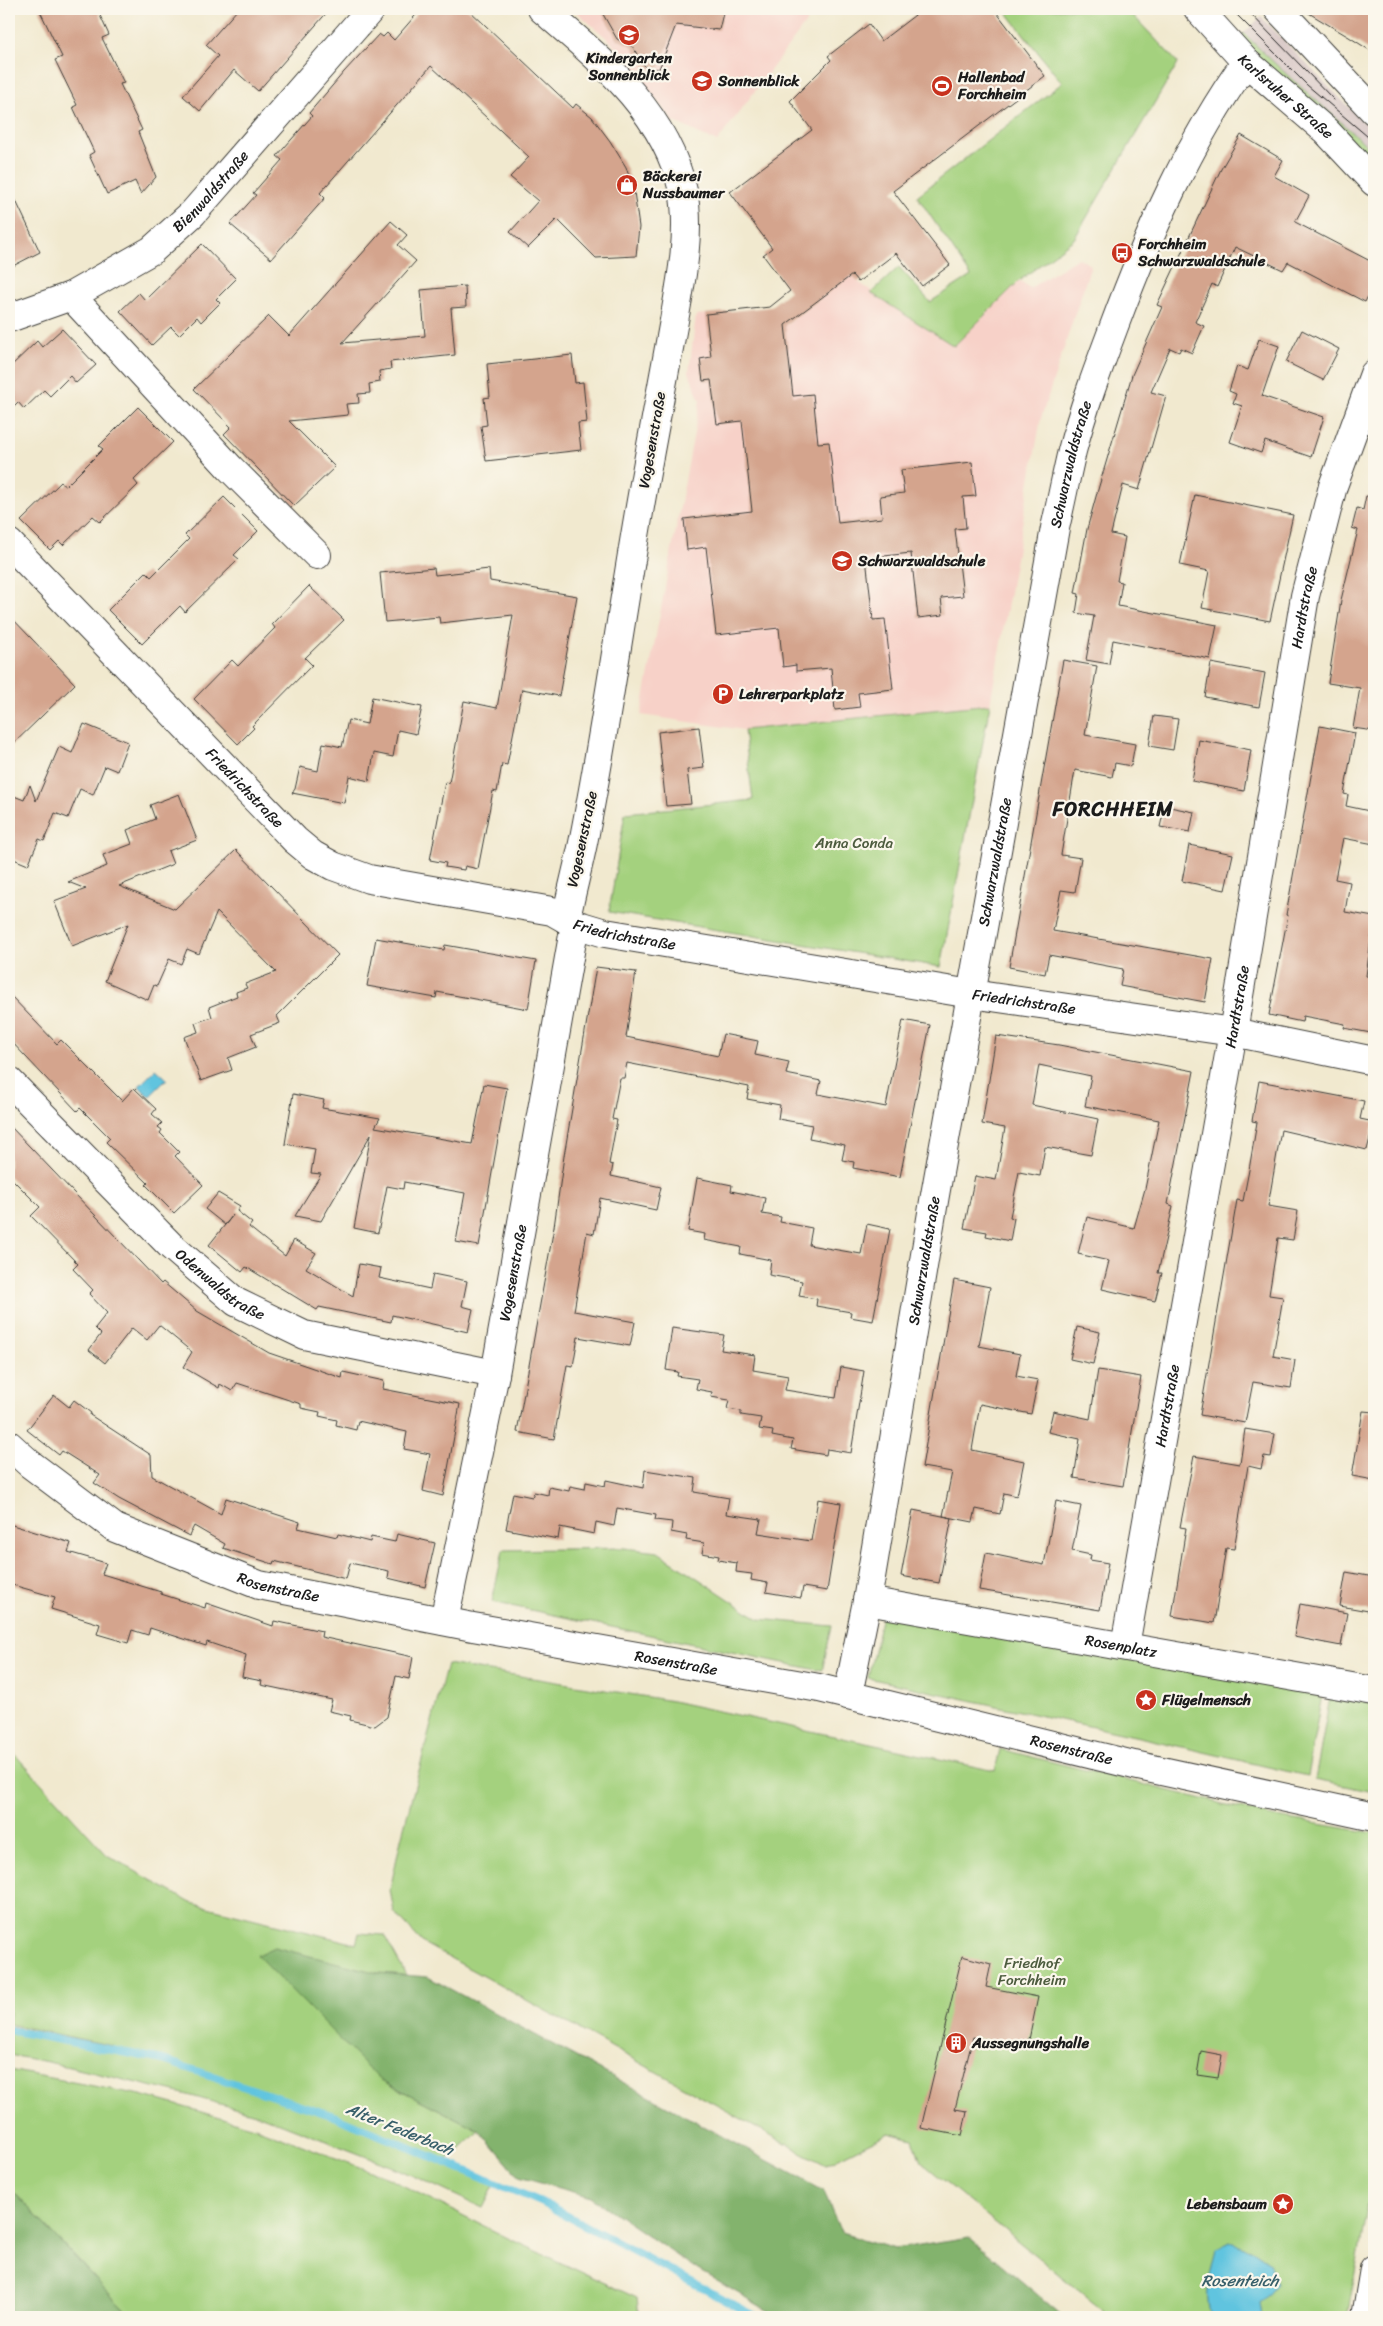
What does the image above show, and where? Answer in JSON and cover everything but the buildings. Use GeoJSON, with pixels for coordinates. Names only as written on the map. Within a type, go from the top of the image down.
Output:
{"type":"FeatureCollection","features":[{"type":"Feature","properties":{"kind":"street","name":"Bienwaldstraße"},"geometry":{"type":"LineString","coordinates":[[9,318],[71,296],[152,250],[193,213],[371,9]]}},
{"type":"Feature","properties":{"kind":"street","name":"Vogesenstraße"},"geometry":{"type":"LineString","coordinates":[[444,1621],[495,1374],[641,499],[677,307],[684,249],[685,210],[682,190],[668,151],[654,123],[609,67],[542,9]]}},
{"type":"Feature","properties":{"kind":"street","name":"Karlsruher Straße"},"geometry":{"type":"LineString","coordinates":[[1198,9],[1246,62],[1326,131],[1374,182]]}},
{"type":"Feature","properties":{"kind":"street"},"geometry":{"type":"LineString","coordinates":[[1278,9],[1374,111]]}},
{"type":"Feature","properties":{"kind":"street","name":"Schwarzwaldstraße"},"geometry":{"type":"LineString","coordinates":[[848,1695],[867,1601],[935,1195],[971,994],[1055,528],[1072,450],[1100,364],[1130,284],[1176,178],[1226,90],[1246,62]]}},
{"type":"Feature","properties":{"kind":"street"},"geometry":{"type":"LineString","coordinates":[[71,296],[230,468],[317,554]]}},
{"type":"Feature","properties":{"kind":"street","name":"Hardtstraße"},"geometry":{"type":"LineString","coordinates":[[1125,1646],[1233,1032],[1305,596],[1333,486],[1374,374]]}},
{"type":"Feature","properties":{"kind":"street","name":"Friedrichstraße"},"geometry":{"type":"LineString","coordinates":[[9,543],[295,840],[313,856],[333,866],[369,879],[552,911],[570,921],[606,933],[971,994],[1233,1032],[1374,1061]]}},
{"type":"Feature","properties":{"kind":"street","name":"Odenwaldstraße"},"geometry":{"type":"LineString","coordinates":[[9,1082],[171,1246],[236,1302],[304,1335],[495,1374]]}},
{"type":"Feature","properties":{"kind":"street","name":"Rosenstraße"},"geometry":{"type":"LineString","coordinates":[[9,1445],[30,1464],[115,1528],[259,1585],[848,1695],[1134,1764],[1374,1817]]}},
{"type":"Feature","properties":{"kind":"street","name":"Rosenplatz"},"geometry":{"type":"LineString","coordinates":[[867,1601],[1374,1691]]}},
{"type":"Feature","properties":{"kind":"street"},"geometry":{"type":"LineString","coordinates":[[1366,2317],[1374,2269]]}},
{"type":"Feature","properties":{"kind":"shaded area","name":"Sonnenblick"},"geometry":{"type":"Polygon","coordinates":[[[573,9],[816,9],[717,142],[673,121],[610,41],[573,9]]]}},
{"type":"Feature","properties":{"kind":"shaded area"},"geometry":{"type":"Polygon","coordinates":[[[1261,17],[1374,133],[1374,152],[1272,62],[1244,33],[1261,17]]]}},
{"type":"Feature","properties":{"kind":"shaded area","name":"Schwarzwaldschule"},"geometry":{"type":"Polygon","coordinates":[[[1078,258],[1091,265],[1041,418],[990,704],[744,730],[641,715],[700,401],[689,372],[696,315],[783,306],[786,325],[852,275],[858,282],[954,346],[1019,281],[1030,288],[1078,258]]]}},
{"type":"Feature","properties":{"kind":"green space"},"geometry":{"type":"Polygon","coordinates":[[[1004,9],[1127,9],[1178,63],[1074,239],[1019,281],[954,346],[871,293],[899,267],[930,302],[971,276],[917,196],[1062,83],[1004,9]]]}},
{"type":"Feature","properties":{"kind":"green space"},"geometry":{"type":"Polygon","coordinates":[[[1244,33],[1291,79],[1374,152],[1374,166],[1237,39],[1244,33]]]}},
{"type":"Feature","properties":{"kind":"green space","name":"Anna Conda"},"geometry":{"type":"Polygon","coordinates":[[[990,704],[941,967],[609,912],[625,813],[753,800],[744,730],[990,704]]]}},
{"type":"Feature","properties":{"kind":"green space"},"geometry":{"type":"Polygon","coordinates":[[[624,1548],[658,1552],[759,1619],[832,1626],[822,1671],[492,1602],[503,1550],[624,1548]]]}},
{"type":"Feature","properties":{"kind":"green space"},"geometry":{"type":"Polygon","coordinates":[[[882,1615],[1323,1690],[1307,1776],[868,1678],[882,1615]]]}},
{"type":"Feature","properties":{"kind":"green space","name":"Friedhof Forchheim"},"geometry":{"type":"Polygon","coordinates":[[[447,1664],[672,1701],[995,1771],[1000,1749],[1276,1817],[1374,1833],[1374,2170],[1347,2317],[1111,2317],[921,2162],[913,2139],[889,2133],[825,2165],[423,1943],[394,1912],[390,1890],[401,1839],[447,1664]]]}},
{"type":"Feature","properties":{"kind":"green space"},"geometry":{"type":"Polygon","coordinates":[[[1330,1697],[1374,1704],[1374,1792],[1315,1780],[1330,1697]]]}},
{"type":"Feature","properties":{"kind":"green space"},"geometry":{"type":"Polygon","coordinates":[[[9,1748],[107,1855],[191,1903],[356,1944],[359,1933],[384,1935],[406,1975],[378,1973],[379,2079],[479,2130],[444,2162],[496,2182],[483,2208],[398,2169],[259,2115],[188,2095],[48,2062],[9,2055],[9,2026],[113,2046],[9,2024],[9,1748]]]}},
{"type":"Feature","properties":{"kind":"green space"},"geometry":{"type":"Polygon","coordinates":[[[274,1947],[378,1973],[428,1977],[824,2191],[841,2233],[895,2249],[969,2237],[1064,2317],[779,2317],[698,2270],[591,2197],[519,2177],[479,2130],[379,2079],[257,1955],[274,1947]]]}},
{"type":"Feature","properties":{"kind":"green space"},"geometry":{"type":"Polygon","coordinates":[[[9,2070],[141,2095],[255,2127],[388,2178],[514,2241],[637,2298],[639,2317],[131,2317],[9,2187],[9,2070]]]}},
{"type":"Feature","properties":{"kind":"green space"},"geometry":{"type":"Polygon","coordinates":[[[9,2187],[131,2317],[9,2317],[9,2187]]]}},
{"type":"Feature","properties":{"kind":"water"},"geometry":{"type":"Polygon","coordinates":[[[156,1069],[167,1079],[149,1097],[139,1086],[156,1069]]]}},
{"type":"Feature","properties":{"kind":"water","name":"Rosenteich"},"geometry":{"type":"Polygon","coordinates":[[[1230,2242],[1250,2249],[1270,2263],[1277,2285],[1260,2304],[1262,2317],[1211,2317],[1208,2300],[1209,2275],[1215,2250],[1230,2242]]]}},
{"type":"Feature","properties":{"kind":"waterway","name":"Alter Federbach"},"geometry":{"type":"LineString","coordinates":[[9,2030],[163,2060],[331,2115],[541,2202],[757,2317]]}},
{"type":"Feature","properties":{"kind":"tram line"},"geometry":{"type":"LineString","coordinates":[[1231,9],[1307,85],[1374,142]]}},
{"type":"Feature","properties":{"kind":"tram line"},"geometry":{"type":"LineString","coordinates":[[1246,9],[1334,100]]}},
{"type":"Feature","properties":{"kind":"place","name":"Kindergarten Sonnenblick"},"geometry":{"type":"Point","coordinates":[629,35]}},
{"type":"Feature","properties":{"kind":"place","name":"Sonnenblick"},"geometry":{"type":"Point","coordinates":[702,81]}},
{"type":"Feature","properties":{"kind":"place","name":"Hallenbad Forchheim"},"geometry":{"type":"Point","coordinates":[942,86]}},
{"type":"Feature","properties":{"kind":"place","name":"Bäckerei Nussbaumer"},"geometry":{"type":"Point","coordinates":[627,185]}},
{"type":"Feature","properties":{"kind":"place","name":"Forchheim Schwarzwaldschule"},"geometry":{"type":"Point","coordinates":[1122,253]}},
{"type":"Feature","properties":{"kind":"place","name":"Schwarzwaldschule"},"geometry":{"type":"Point","coordinates":[842,561]}},
{"type":"Feature","properties":{"kind":"place","name":"Lehrerparkplatz"},"geometry":{"type":"Point","coordinates":[723,694]}},
{"type":"Feature","properties":{"kind":"place","name":"Flügelmensch"},"geometry":{"type":"Point","coordinates":[1146,1700]}},
{"type":"Feature","properties":{"kind":"place","name":"Aussegnungshalle"},"geometry":{"type":"Point","coordinates":[956,2043]}},
{"type":"Feature","properties":{"kind":"place","name":"Lebensbaum"},"geometry":{"type":"Point","coordinates":[1283,2204]}},
{"type":"Feature","properties":{"kind":"district","name":"FORCHHEIM"},"geometry":{"type":"Point","coordinates":[1113,809]}}]}
